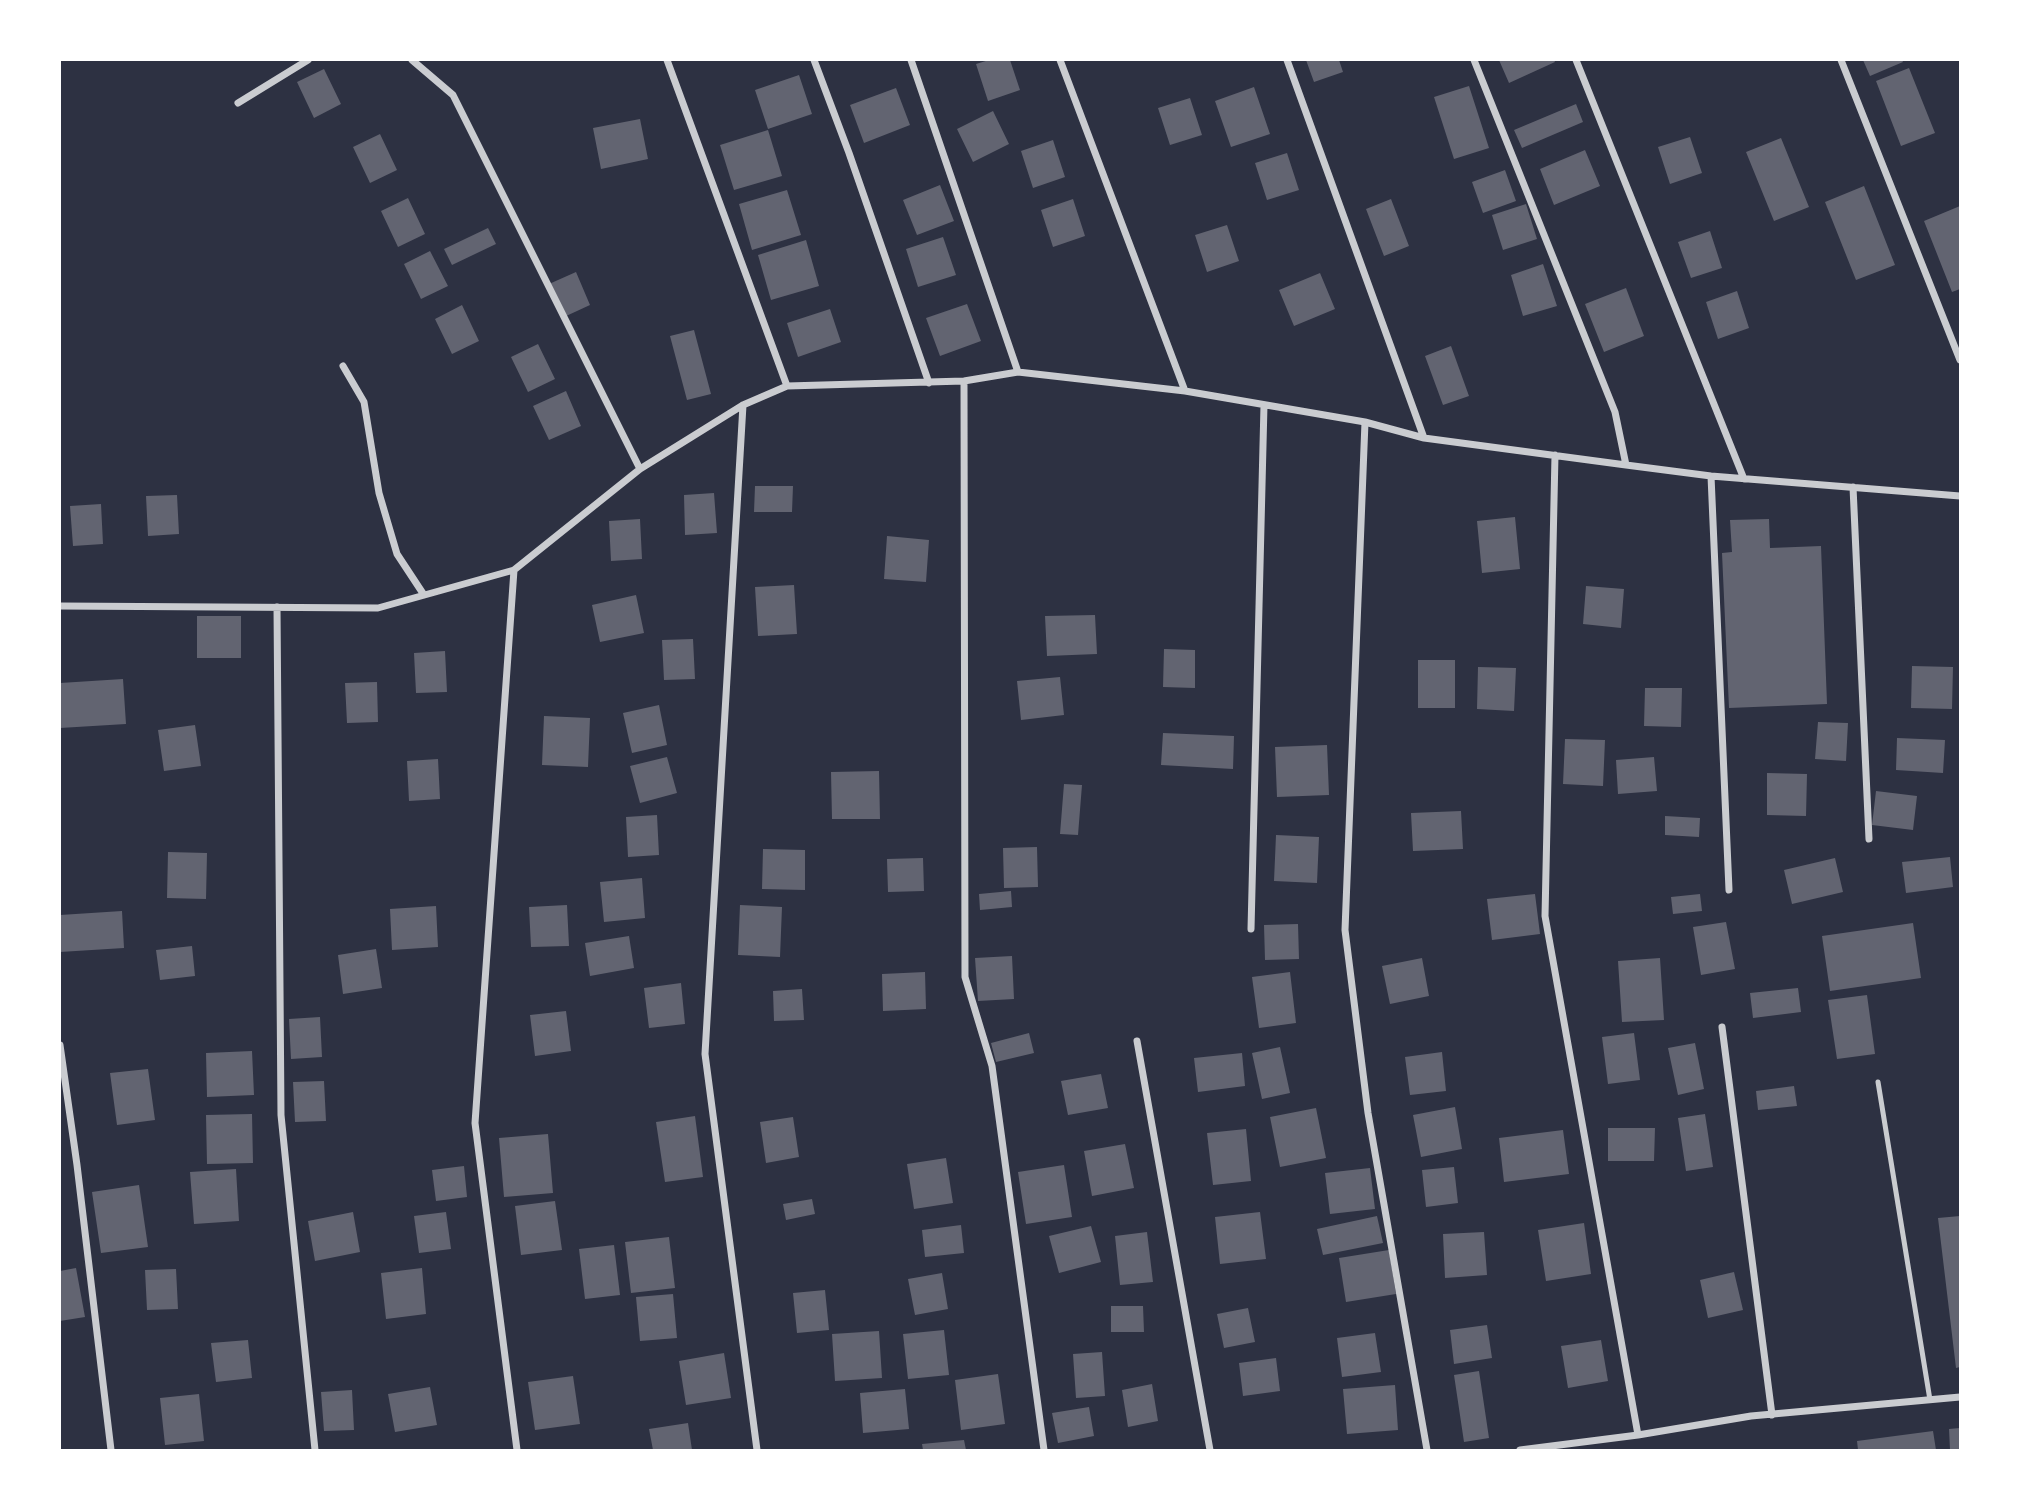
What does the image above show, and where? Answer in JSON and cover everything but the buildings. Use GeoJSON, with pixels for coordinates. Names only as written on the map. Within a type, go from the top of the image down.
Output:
{"type":"FeatureCollection","features":[{"type":"Feature","properties":{"kind":"street"},"geometry":{"type":"LineString","coordinates":[[238,103],[308,60]]}},
{"type":"Feature","properties":{"kind":"street"},"geometry":{"type":"LineString","coordinates":[[412,60],[453,94],[639,469]]}},
{"type":"Feature","properties":{"kind":"street"},"geometry":{"type":"LineString","coordinates":[[667,60],[787,386]]}},
{"type":"Feature","properties":{"kind":"street"},"geometry":{"type":"LineString","coordinates":[[814,60],[929,383]]}},
{"type":"Feature","properties":{"kind":"street"},"geometry":{"type":"LineString","coordinates":[[911,60],[1018,372]]}},
{"type":"Feature","properties":{"kind":"street"},"geometry":{"type":"LineString","coordinates":[[1060,60],[1185,391]]}},
{"type":"Feature","properties":{"kind":"street"},"geometry":{"type":"LineString","coordinates":[[1287,60],[1424,439]]}},
{"type":"Feature","properties":{"kind":"street"},"geometry":{"type":"LineString","coordinates":[[1474,60],[1615,412],[1626,465]]}},
{"type":"Feature","properties":{"kind":"street"},"geometry":{"type":"LineString","coordinates":[[1576,60],[1744,478]]}},
{"type":"Feature","properties":{"kind":"street"},"geometry":{"type":"LineString","coordinates":[[1841,60],[1961,360]]}},
{"type":"Feature","properties":{"kind":"street"},"geometry":{"type":"LineString","coordinates":[[343,366],[364,402],[379,493],[397,554],[424,595]]}},
{"type":"Feature","properties":{"kind":"street"},"geometry":{"type":"LineString","coordinates":[[60,606],[377,608],[514,570],[639,469],[743,405],[787,386],[964,381],[1018,372],[1185,391],[1366,422],[1424,439],[1712,476],[1961,496]]}},
{"type":"Feature","properties":{"kind":"street"},"geometry":{"type":"LineString","coordinates":[[964,381],[965,977],[992,1066],[1044,1451]]}},
{"type":"Feature","properties":{"kind":"street"},"geometry":{"type":"LineString","coordinates":[[743,405],[705,1054],[758,1451]]}},
{"type":"Feature","properties":{"kind":"street"},"geometry":{"type":"LineString","coordinates":[[1251,929],[1264,405]]}},
{"type":"Feature","properties":{"kind":"street"},"geometry":{"type":"LineString","coordinates":[[1366,422],[1345,930],[1368,1113],[1427,1451]]}},
{"type":"Feature","properties":{"kind":"street"},"geometry":{"type":"LineString","coordinates":[[1555,455],[1545,916],[1637,1435]]}},
{"type":"Feature","properties":{"kind":"street"},"geometry":{"type":"LineString","coordinates":[[1712,476],[1729,890]]}},
{"type":"Feature","properties":{"kind":"street"},"geometry":{"type":"LineString","coordinates":[[1853,487],[1869,839]]}},
{"type":"Feature","properties":{"kind":"street"},"geometry":{"type":"LineString","coordinates":[[514,570],[475,1123],[517,1451]]}},
{"type":"Feature","properties":{"kind":"street"},"geometry":{"type":"LineString","coordinates":[[277,607],[281,1115],[315,1451]]}},
{"type":"Feature","properties":{"kind":"street"},"geometry":{"type":"LineString","coordinates":[[1721,1027],[1772,1415]]}},
{"type":"Feature","properties":{"kind":"street"},"geometry":{"type":"LineString","coordinates":[[1137,1041],[1210,1451]]}},
{"type":"Feature","properties":{"kind":"street"},"geometry":{"type":"LineString","coordinates":[[60,1045],[79,1179],[111,1451]]}},
{"type":"Feature","properties":{"kind":"street"},"geometry":{"type":"LineString","coordinates":[[1520,1451],[1751,1416],[1961,1397]]}},
{"type":"Feature","properties":{"kind":"lane"},"geometry":{"type":"LineString","coordinates":[[1878,1082],[1930,1400]]}}]}
